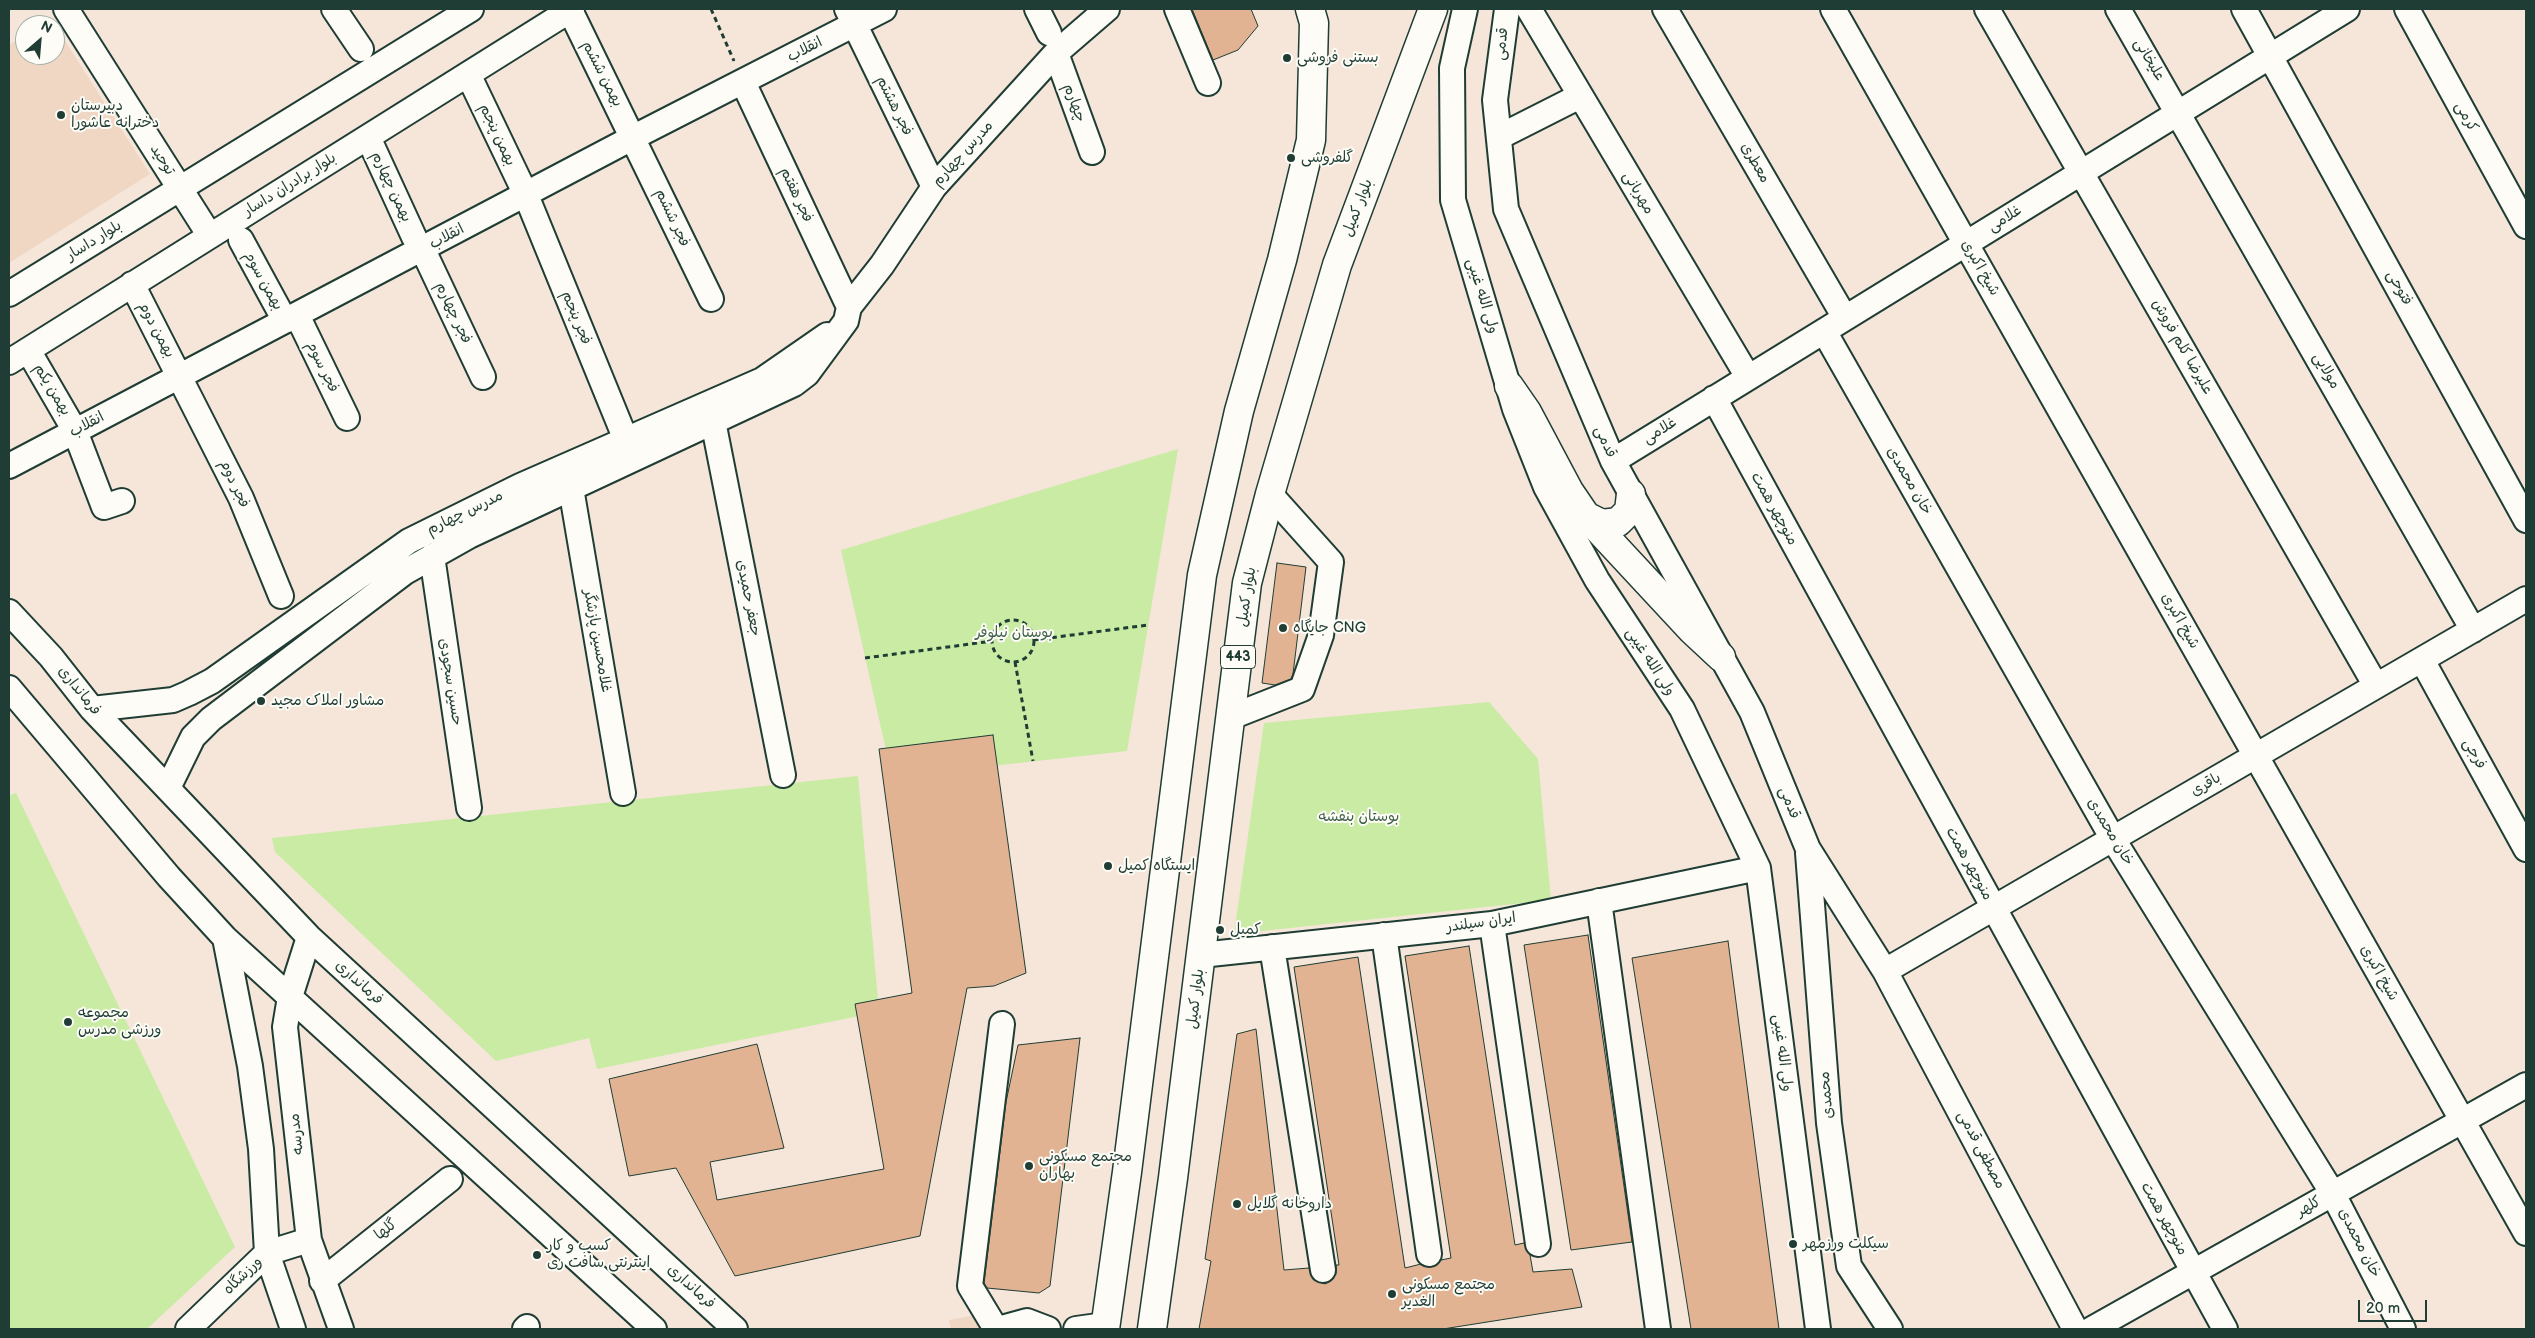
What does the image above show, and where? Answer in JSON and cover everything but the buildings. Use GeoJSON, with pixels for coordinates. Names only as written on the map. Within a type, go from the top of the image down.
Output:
{"type":"FeatureCollection","features":[{"type":"Feature","properties":{"kind":"main road"},"geometry":{"type":"LineString","coordinates":[[1105,1327],[1129,1162],[1202,575],[1239,411],[1282,260],[1311,140],[1314,22],[1310,9]]}},
{"type":"Feature","properties":{"kind":"main road","name":"بلوار کمیل"},"geometry":{"type":"LineString","coordinates":[[1152,1329],[1247,583],[1270,494],[1337,265],[1433,9]]}},
{"type":"Feature","properties":{"kind":"main road"},"geometry":{"type":"LineString","coordinates":[[1509,386],[1527,412],[1569,491],[1586,516],[1692,630],[1721,657]]}},
{"type":"Feature","properties":{"kind":"main road"},"geometry":{"type":"LineString","coordinates":[[1586,516],[1602,524],[1618,522],[1629,511],[1631,494]]}},
{"type":"Feature","properties":{"kind":"street"},"geometry":{"type":"LineString","coordinates":[[334,9],[361,49]]}},
{"type":"Feature","properties":{"kind":"street","name":"بلوار برادران داسار"},"geometry":{"type":"LineString","coordinates":[[18,356],[571,9]]}},
{"type":"Feature","properties":{"kind":"street","name":"بهمن ششم"},"geometry":{"type":"LineString","coordinates":[[571,9],[634,138]]}},
{"type":"Feature","properties":{"kind":"street","name":"انقلاب"},"geometry":{"type":"LineString","coordinates":[[9,466],[291,318],[418,244],[526,195],[743,82],[851,17],[884,9]]}},
{"type":"Feature","properties":{"kind":"street"},"geometry":{"type":"LineString","coordinates":[[1037,9],[1052,43]]}},
{"type":"Feature","properties":{"kind":"street","name":"مدرس چهارم"},"geometry":{"type":"LineString","coordinates":[[168,788],[193,737],[211,719],[405,572],[469,536],[794,384],[807,374],[934,187],[1052,43],[1107,9]]}},
{"type":"Feature","properties":{"kind":"street"},"geometry":{"type":"LineString","coordinates":[[1178,9],[1208,83]]}},
{"type":"Feature","properties":{"kind":"street","name":"ولی الله غیبی"},"geometry":{"type":"LineString","coordinates":[[1465,9],[1452,68],[1452,200],[1515,409],[1546,487],[1597,580],[1682,709],[1758,868],[1818,1329]]}},
{"type":"Feature","properties":{"kind":"street","name":"قدمی"},"geometry":{"type":"LineString","coordinates":[[1507,9],[1495,100],[1506,209],[1612,460],[1752,712],[1808,849]]}},
{"type":"Feature","properties":{"kind":"street","name":"مهربانی"},"geometry":{"type":"LineString","coordinates":[[1529,9],[1748,377]]}},
{"type":"Feature","properties":{"kind":"street","name":"معطری"},"geometry":{"type":"LineString","coordinates":[[1665,9],[1845,318]]}},
{"type":"Feature","properties":{"kind":"street","name":"شیخ اکبری"},"geometry":{"type":"LineString","coordinates":[[1833,9],[2526,1233]]}},
{"type":"Feature","properties":{"kind":"street","name":"علیرضا کلم فروش"},"geometry":{"type":"LineString","coordinates":[[1987,9],[2376,686]]}},
{"type":"Feature","properties":{"kind":"street","name":"علیخانی"},"geometry":{"type":"LineString","coordinates":[[2118,9],[2179,112]]}},
{"type":"Feature","properties":{"kind":"street","name":"فتوحی"},"geometry":{"type":"LineString","coordinates":[[2244,9],[2526,520]]}},
{"type":"Feature","properties":{"kind":"street","name":"غلامی"},"geometry":{"type":"LineString","coordinates":[[1612,460],[2347,9]]}},
{"type":"Feature","properties":{"kind":"street","name":"کرمی"},"geometry":{"type":"LineString","coordinates":[[2407,9],[2526,226]]}},
{"type":"Feature","properties":{"kind":"street"},"geometry":{"type":"LineString","coordinates":[[180,189],[463,11]]}},
{"type":"Feature","properties":{"kind":"street","name":"توحید"},"geometry":{"type":"LineString","coordinates":[[76,12],[180,189],[210,236]]}},
{"type":"Feature","properties":{"kind":"street","name":"فجر هشتم"},"geometry":{"type":"LineString","coordinates":[[851,17],[934,187]]}},
{"type":"Feature","properties":{"kind":"street","name":"چهارم"},"geometry":{"type":"LineString","coordinates":[[1052,43],[1092,152]]}},
{"type":"Feature","properties":{"kind":"street","name":"بهمن پنجم"},"geometry":{"type":"LineString","coordinates":[[468,74],[526,195]]}},
{"type":"Feature","properties":{"kind":"street","name":"فجر هفتم"},"geometry":{"type":"LineString","coordinates":[[743,82],[847,314]]}},
{"type":"Feature","properties":{"kind":"street"},"geometry":{"type":"LineString","coordinates":[[1499,136],[1580,96]]}},
{"type":"Feature","properties":{"kind":"street","name":"مولایی"},"geometry":{"type":"LineString","coordinates":[[2179,112],[2473,630]]}},
{"type":"Feature","properties":{"kind":"street","name":"بهمن چهارم"},"geometry":{"type":"LineString","coordinates":[[368,137],[418,244]]}},
{"type":"Feature","properties":{"kind":"street","name":"فجر ششم"},"geometry":{"type":"LineString","coordinates":[[634,138],[711,299]]}},
{"type":"Feature","properties":{"kind":"street","name":"بلوار داسار"},"geometry":{"type":"LineString","coordinates":[[9,294],[180,189]]}},
{"type":"Feature","properties":{"kind":"street","name":"فجر پنجم"},"geometry":{"type":"LineString","coordinates":[[526,195],[626,440]]}},
{"type":"Feature","properties":{"kind":"street","name":"بهمن سوم"},"geometry":{"type":"LineString","coordinates":[[240,240],[291,318]]}},
{"type":"Feature","properties":{"kind":"street","name":"فجر چهارم"},"geometry":{"type":"LineString","coordinates":[[418,244],[483,377]]}},
{"type":"Feature","properties":{"kind":"street","name":"بهمن دوم"},"geometry":{"type":"LineString","coordinates":[[132,284],[180,376]]}},
{"type":"Feature","properties":{"kind":"street","name":"مدرس چهارم"},"geometry":{"type":"LineString","coordinates":[[92,709],[173,700],[212,681],[409,541],[455,517],[762,380],[802,354],[847,314]]}},
{"type":"Feature","properties":{"kind":"street","name":"فجر سوم"},"geometry":{"type":"LineString","coordinates":[[291,318],[347,418]]}},
{"type":"Feature","properties":{"kind":"street","name":"خان محمدی"},"geometry":{"type":"LineString","coordinates":[[1824,331],[2112,839],[2333,1194],[2403,1329]]}},
{"type":"Feature","properties":{"kind":"street","name":"بهمن یکم"},"geometry":{"type":"LineString","coordinates":[[18,356],[76,431],[104,507],[122,501]]}},
{"type":"Feature","properties":{"kind":"street","name":"فجر دوم"},"geometry":{"type":"LineString","coordinates":[[180,376],[241,498],[281,596]]}},
{"type":"Feature","properties":{"kind":"street","name":"منوچهر همت"},"geometry":{"type":"LineString","coordinates":[[1714,398],[2225,1329]]}},
{"type":"Feature","properties":{"kind":"street","name":"جعفر حمیدی"},"geometry":{"type":"LineString","coordinates":[[713,421],[783,775]]}},
{"type":"Feature","properties":{"kind":"street","name":"غلامحسین پازشگر"},"geometry":{"type":"LineString","coordinates":[[571,488],[623,793]]}},
{"type":"Feature","properties":{"kind":"street"},"geometry":{"type":"LineString","coordinates":[[1231,717],[1302,689],[1321,635],[1331,562],[1270,494]]}},
{"type":"Feature","properties":{"kind":"street","name":"حسین سجودی"},"geometry":{"type":"LineString","coordinates":[[432,556],[469,808]]}},
{"type":"Feature","properties":{"kind":"street","name":"باقری"},"geometry":{"type":"LineString","coordinates":[[1885,971],[2526,600]]}},
{"type":"Feature","properties":{"kind":"street","name":"فرمانداری"},"geometry":{"type":"LineString","coordinates":[[9,612],[51,657],[92,709],[309,937],[726,1326]]}},
{"type":"Feature","properties":{"kind":"street","name":"فرجی"},"geometry":{"type":"LineString","coordinates":[[2422,660],[2526,849]]}},
{"type":"Feature","properties":{"kind":"street"},"geometry":{"type":"LineString","coordinates":[[9,688],[169,877],[225,938],[654,1329]]}},
{"type":"Feature","properties":{"kind":"street"},"geometry":{"type":"LineString","coordinates":[[9,709],[31,716]]}},
{"type":"Feature","properties":{"kind":"street","name":"مصطفی قدمی"},"geometry":{"type":"LineString","coordinates":[[1808,849],[1885,971],[2075,1329]]}},
{"type":"Feature","properties":{"kind":"street","name":"محمدی"},"geometry":{"type":"LineString","coordinates":[[1808,849],[1829,1123],[1849,1266],[1890,1329]]}},
{"type":"Feature","properties":{"kind":"street","name":"ایران سیلندر"},"geometry":{"type":"LineString","coordinates":[[1201,954],[1492,924],[1758,868]]}},
{"type":"Feature","properties":{"kind":"street"},"geometry":{"type":"LineString","coordinates":[[1599,901],[1658,1329]]}},
{"type":"Feature","properties":{"kind":"street"},"geometry":{"type":"LineString","coordinates":[[1492,924],[1538,1244]]}},
{"type":"Feature","properties":{"kind":"street"},"geometry":{"type":"LineString","coordinates":[[1384,935],[1429,1254]]}},
{"type":"Feature","properties":{"kind":"street","name":"مدرسه"},"geometry":{"type":"LineString","coordinates":[[309,937],[290,997],[285,1027],[309,1240],[322,1281],[341,1329]]}},
{"type":"Feature","properties":{"kind":"street"},"geometry":{"type":"LineString","coordinates":[[225,938],[250,1066],[261,1149],[267,1254],[294,1329]]}},
{"type":"Feature","properties":{"kind":"street"},"geometry":{"type":"LineString","coordinates":[[1272,947],[1323,1270]]}},
{"type":"Feature","properties":{"kind":"street"},"geometry":{"type":"LineString","coordinates":[[1002,1024],[970,1286],[997,1329],[1027,1321],[1048,1329]]}},
{"type":"Feature","properties":{"kind":"street","name":"کلهر"},"geometry":{"type":"LineString","coordinates":[[2092,1329],[2526,1086]]}},
{"type":"Feature","properties":{"kind":"street","name":"گلها"},"geometry":{"type":"LineString","coordinates":[[322,1281],[450,1179]]}},
{"type":"Feature","properties":{"kind":"street","name":"ورزشگاه"},"geometry":{"type":"LineString","coordinates":[[188,1329],[267,1254],[309,1240]]}},
{"type":"Feature","properties":{"kind":"street"},"geometry":{"type":"LineString","coordinates":[[1076,1329],[1105,1327]]}},
{"type":"Feature","properties":{"kind":"path"},"geometry":{"type":"LineString","coordinates":[[711,9],[743,82]]}},
{"type":"Feature","properties":{"kind":"path"},"geometry":{"type":"LineString","coordinates":[[1009,620],[1023,622],[1033,633],[1034,640],[1031,652],[1027,657],[1015,662],[1002,658],[994,648],[993,641],[997,628],[1009,620]]}},
{"type":"Feature","properties":{"kind":"path"},"geometry":{"type":"LineString","coordinates":[[1034,640],[1148,625]]}},
{"type":"Feature","properties":{"kind":"path"},"geometry":{"type":"LineString","coordinates":[[865,658],[993,641]]}},
{"type":"Feature","properties":{"kind":"path"},"geometry":{"type":"LineString","coordinates":[[1015,662],[1033,762]]}},
{"type":"Feature","properties":{"kind":"shaded area","name":"دبیرستان دخترانه عاشورا"},"geometry":{"type":"Polygon","coordinates":[[[15,41],[15,65],[65,65],[65,41],[150,174],[9,263],[9,45],[15,41]]]}},
{"type":"Feature","properties":{"kind":"shaded area"},"geometry":{"type":"Polygon","coordinates":[[[987,1313],[988,1329],[951,1329],[949,1320],[987,1313]]]}},
{"type":"Feature","properties":{"kind":"green space","name":"بوستان نیلوفر"},"geometry":{"type":"Polygon","coordinates":[[[1178,449],[1127,751],[892,777],[841,550],[1178,449]]]}},
{"type":"Feature","properties":{"kind":"green space","name":"بوستان بنفشه"},"geometry":{"type":"Polygon","coordinates":[[[1489,702],[1538,759],[1551,900],[1234,934],[1264,723],[1489,702]]]}},
{"type":"Feature","properties":{"kind":"green space"},"geometry":{"type":"Polygon","coordinates":[[[858,776],[879,1012],[597,1069],[589,1038],[496,1061],[275,852],[272,838],[858,776]]]}},
{"type":"Feature","properties":{"kind":"green space","name":"مجموعه ورزشی مدرس"},"geometry":{"type":"Polygon","coordinates":[[[16,793],[235,1247],[147,1329],[9,1329],[9,796],[16,793]]]}},
{"type":"Feature","properties":{"kind":"place","name":"بستنی فروشی"},"geometry":{"type":"Point","coordinates":[1287,58]}},
{"type":"Feature","properties":{"kind":"place","name":"دبیرستان دخترانه عاشورا"},"geometry":{"type":"Point","coordinates":[61,115]}},
{"type":"Feature","properties":{"kind":"place","name":"گلفروشی"},"geometry":{"type":"Point","coordinates":[1291,158]}},
{"type":"Feature","properties":{"kind":"place","name":"جایگاه CNG"},"geometry":{"type":"Point","coordinates":[1283,628]}},
{"type":"Feature","properties":{"kind":"place","name":"مشاور املاک مجید"},"geometry":{"type":"Point","coordinates":[261,701]}},
{"type":"Feature","properties":{"kind":"place","name":"ایستگاه کمیل"},"geometry":{"type":"Point","coordinates":[1108,866]}},
{"type":"Feature","properties":{"kind":"place","name":"کمیل"},"geometry":{"type":"Point","coordinates":[1220,930]}},
{"type":"Feature","properties":{"kind":"place","name":"مجموعه ورزشی مدرس"},"geometry":{"type":"Point","coordinates":[68,1022]}},
{"type":"Feature","properties":{"kind":"place","name":"مجتمع مسکونی بهاران"},"geometry":{"type":"Point","coordinates":[1029,1166]}},
{"type":"Feature","properties":{"kind":"place","name":"داروخانه گلایل"},"geometry":{"type":"Point","coordinates":[1237,1204]}},
{"type":"Feature","properties":{"kind":"place","name":"سیکلت ورزمهر"},"geometry":{"type":"Point","coordinates":[1793,1244]}},
{"type":"Feature","properties":{"kind":"place","name":"کسب و کار اینترنتی سافت ری"},"geometry":{"type":"Point","coordinates":[537,1255]}},
{"type":"Feature","properties":{"kind":"place","name":"مجتمع مسکونی الغدیر"},"geometry":{"type":"Point","coordinates":[1392,1294]}}]}
